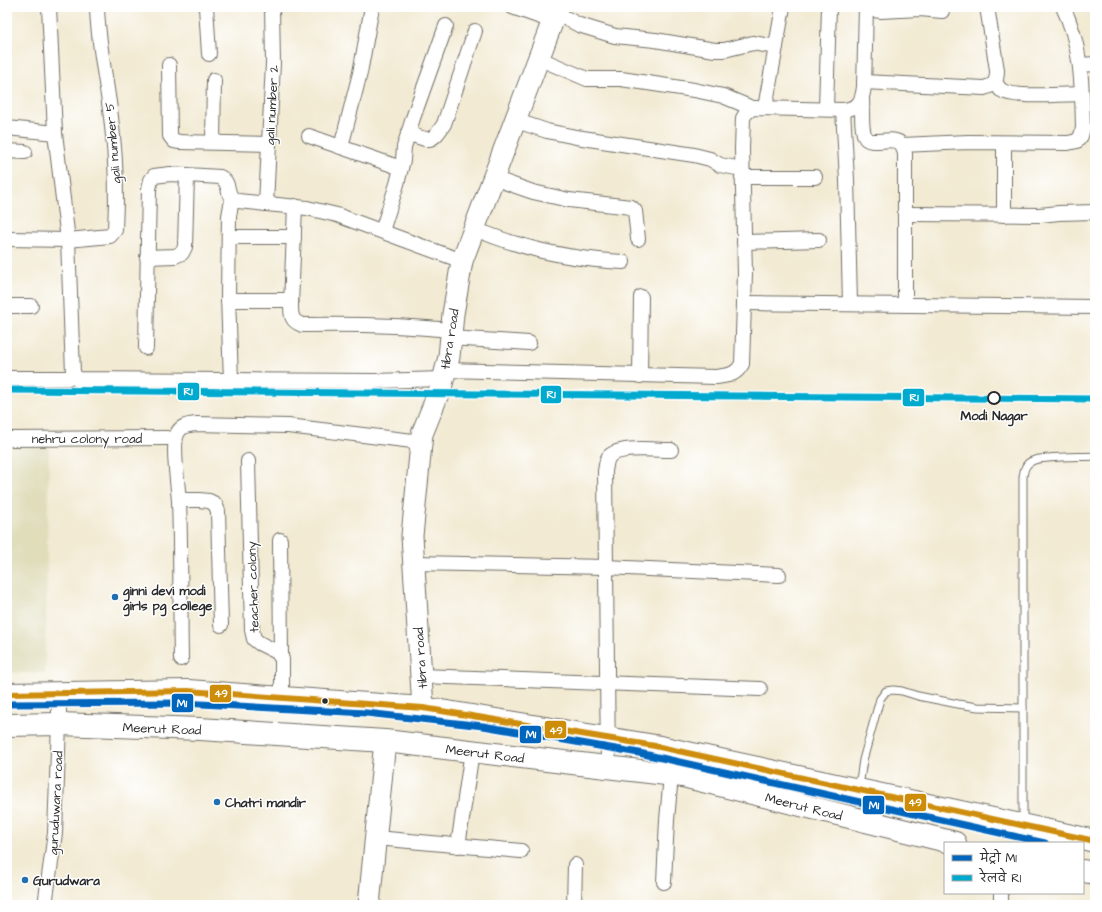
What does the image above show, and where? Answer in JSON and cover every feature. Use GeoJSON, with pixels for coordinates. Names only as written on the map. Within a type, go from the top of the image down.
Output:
{"type":"FeatureCollection","features":[{"type":"Feature","properties":{"kind":"highway","name":"Meerut Road"},"geometry":{"type":"LineString","coordinates":[[7,694],[188,691],[423,708],[655,746],[1095,841]]}},
{"type":"Feature","properties":{"kind":"highway","name":"Meerut Road"},"geometry":{"type":"LineString","coordinates":[[7,725],[59,724],[200,729],[386,741],[683,776],[951,842]]}},
{"type":"Feature","properties":{"kind":"highway"},"geometry":{"type":"LineString","coordinates":[[1084,871],[1095,873]]}},
{"type":"Feature","properties":{"kind":"street"},"geometry":{"type":"LineString","coordinates":[[49,7],[55,133],[68,240],[74,376]]}},
{"type":"Feature","properties":{"kind":"street","name":"gali number 5"},"geometry":{"type":"LineString","coordinates":[[7,239],[68,240],[110,236],[115,230],[116,180],[112,125],[100,43],[97,7]]}},
{"type":"Feature","properties":{"kind":"street"},"geometry":{"type":"LineString","coordinates":[[206,7],[209,54]]}},
{"type":"Feature","properties":{"kind":"street","name":"gali number 2"},"geometry":{"type":"LineString","coordinates":[[266,204],[273,63],[272,7]]}},
{"type":"Feature","properties":{"kind":"street"},"geometry":{"type":"LineString","coordinates":[[341,147],[360,73],[372,7]]}},
{"type":"Feature","properties":{"kind":"street"},"geometry":{"type":"LineString","coordinates":[[512,7],[555,14],[579,25],[615,36],[655,40],[715,50],[724,50],[753,43],[776,47]]}},
{"type":"Feature","properties":{"kind":"street"},"geometry":{"type":"LineString","coordinates":[[759,108],[776,47],[783,7]]}},
{"type":"Feature","properties":{"kind":"street"},"geometry":{"type":"LineString","coordinates":[[826,110],[829,7]]}},
{"type":"Feature","properties":{"kind":"street"},"geometry":{"type":"LineString","coordinates":[[864,82],[984,88],[994,85],[997,80],[997,70],[987,7]]}},
{"type":"Feature","properties":{"kind":"street"},"geometry":{"type":"LineString","coordinates":[[902,145],[968,142],[1068,143],[1077,140],[1088,132],[1082,94],[1080,58],[1070,21],[1063,7]]}},
{"type":"Feature","properties":{"kind":"street"},"geometry":{"type":"LineString","coordinates":[[905,305],[905,154],[902,145],[895,140],[870,141],[866,138],[863,131],[862,99],[864,82],[866,8],[881,11],[920,9],[942,11]]}},
{"type":"Feature","properties":{"kind":"street","name":"tibra road"},"geometry":{"type":"LineString","coordinates":[[423,708],[412,536],[422,434],[449,357],[462,261],[555,14]]}},
{"type":"Feature","properties":{"kind":"street"},"geometry":{"type":"LineString","coordinates":[[382,231],[401,168],[408,133],[446,26]]}},
{"type":"Feature","properties":{"kind":"street"},"geometry":{"type":"LineString","coordinates":[[408,133],[424,139],[431,139],[437,135],[444,124],[475,30]]}},
{"type":"Feature","properties":{"kind":"street"},"geometry":{"type":"LineString","coordinates":[[538,58],[587,79],[621,79],[694,90],[723,96],[759,108],[843,110],[852,109],[862,99]]}},
{"type":"Feature","properties":{"kind":"street"},"geometry":{"type":"LineString","coordinates":[[1080,65],[1095,64]]}},
{"type":"Feature","properties":{"kind":"street"},"geometry":{"type":"LineString","coordinates":[[169,65],[170,136],[174,141],[269,144]]}},
{"type":"Feature","properties":{"kind":"street"},"geometry":{"type":"LineString","coordinates":[[213,142],[214,80]]}},
{"type":"Feature","properties":{"kind":"street"},"geometry":{"type":"LineString","coordinates":[[995,83],[1000,89],[1017,94],[1082,94]]}},
{"type":"Feature","properties":{"kind":"street"},"geometry":{"type":"LineString","coordinates":[[74,376],[77,379],[374,381],[444,374],[716,378],[730,375],[738,370],[742,364],[744,303],[742,173],[743,118],[746,113],[759,108]]}},
{"type":"Feature","properties":{"kind":"street"},"geometry":{"type":"LineString","coordinates":[[843,110],[847,180],[850,303]]}},
{"type":"Feature","properties":{"kind":"street"},"geometry":{"type":"LineString","coordinates":[[514,120],[554,133],[694,155],[710,159],[720,165],[742,173],[814,177]]}},
{"type":"Feature","properties":{"kind":"street"},"geometry":{"type":"LineString","coordinates":[[7,128],[55,133]]}},
{"type":"Feature","properties":{"kind":"street"},"geometry":{"type":"LineString","coordinates":[[309,136],[401,168]]}},
{"type":"Feature","properties":{"kind":"street"},"geometry":{"type":"LineString","coordinates":[[1004,143],[1004,215]]}},
{"type":"Feature","properties":{"kind":"street"},"geometry":{"type":"LineString","coordinates":[[7,151],[25,152]]}},
{"type":"Feature","properties":{"kind":"street"},"geometry":{"type":"LineString","coordinates":[[146,348],[149,189],[151,180],[154,176],[161,174],[220,177],[226,180],[229,194],[232,199],[229,216],[228,300],[231,380]]}},
{"type":"Feature","properties":{"kind":"street"},"geometry":{"type":"LineString","coordinates":[[147,257],[175,256],[182,253],[185,247],[187,175]]}},
{"type":"Feature","properties":{"kind":"street"},"geometry":{"type":"LineString","coordinates":[[493,178],[533,192],[569,200],[631,207],[635,211],[636,215],[638,239]]}},
{"type":"Feature","properties":{"kind":"street"},"geometry":{"type":"LineString","coordinates":[[232,199],[238,201],[295,206],[337,215],[462,261]]}},
{"type":"Feature","properties":{"kind":"street"},"geometry":{"type":"LineString","coordinates":[[295,206],[291,300],[292,316],[296,322],[302,324],[360,324],[420,327],[451,334],[529,343]]}},
{"type":"Feature","properties":{"kind":"street"},"geometry":{"type":"LineString","coordinates":[[906,214],[1040,215],[1095,212]]}},
{"type":"Feature","properties":{"kind":"street"},"geometry":{"type":"LineString","coordinates":[[474,229],[517,244],[553,254],[591,260],[623,262]]}},
{"type":"Feature","properties":{"kind":"street"},"geometry":{"type":"LineString","coordinates":[[229,238],[294,237]]}},
{"type":"Feature","properties":{"kind":"street"},"geometry":{"type":"LineString","coordinates":[[744,242],[819,240]]}},
{"type":"Feature","properties":{"kind":"street"},"geometry":{"type":"LineString","coordinates":[[640,376],[641,297]]}},
{"type":"Feature","properties":{"kind":"street"},"geometry":{"type":"LineString","coordinates":[[228,300],[291,300]]}},
{"type":"Feature","properties":{"kind":"street"},"geometry":{"type":"LineString","coordinates":[[744,303],[850,303],[1095,307]]}},
{"type":"Feature","properties":{"kind":"street"},"geometry":{"type":"LineString","coordinates":[[7,306],[31,306]]}},
{"type":"Feature","properties":{"kind":"street"},"geometry":{"type":"LineString","coordinates":[[7,378],[68,378],[74,376]]}},
{"type":"Feature","properties":{"kind":"street"},"geometry":{"type":"LineString","coordinates":[[181,659],[179,500],[175,445],[180,429],[187,425],[288,426],[421,442]]}},
{"type":"Feature","properties":{"kind":"street","name":"nehru colony road"},"geometry":{"type":"LineString","coordinates":[[7,439],[167,438]]}},
{"type":"Feature","properties":{"kind":"street"},"geometry":{"type":"LineString","coordinates":[[608,767],[605,471],[608,459],[614,453],[624,450],[671,450]]}},
{"type":"Feature","properties":{"kind":"street","name":"teacher colony"},"geometry":{"type":"LineString","coordinates":[[248,461],[252,630],[254,639],[277,652],[281,657]]}},
{"type":"Feature","properties":{"kind":"street"},"geometry":{"type":"LineString","coordinates":[[179,500],[209,501],[215,504],[218,511],[221,625]]}},
{"type":"Feature","properties":{"kind":"street"},"geometry":{"type":"LineString","coordinates":[[280,540],[281,657],[284,669],[282,698]]}},
{"type":"Feature","properties":{"kind":"street"},"geometry":{"type":"LineString","coordinates":[[414,563],[605,567],[779,576]]}},
{"type":"Feature","properties":{"kind":"street"},"geometry":{"type":"LineString","coordinates":[[420,676],[760,689]]}},
{"type":"Feature","properties":{"kind":"street","name":"guruduwara road"},"geometry":{"type":"LineString","coordinates":[[46,905],[55,833],[59,693]]}},
{"type":"Feature","properties":{"kind":"street"},"geometry":{"type":"LineString","coordinates":[[369,905],[386,741]]}},
{"type":"Feature","properties":{"kind":"street"},"geometry":{"type":"LineString","coordinates":[[458,846],[472,751]]}},
{"type":"Feature","properties":{"kind":"street"},"geometry":{"type":"LineString","coordinates":[[664,882],[671,775]]}},
{"type":"Feature","properties":{"kind":"street"},"geometry":{"type":"LineString","coordinates":[[376,838],[521,851]]}},
{"type":"Feature","properties":{"kind":"street"},"geometry":{"type":"LineString","coordinates":[[574,905],[575,865]]}},
{"type":"Feature","properties":{"kind":"street"},"geometry":{"type":"LineString","coordinates":[[1000,894],[1001,905]]}},
{"type":"Feature","properties":{"kind":"lane"},"geometry":{"type":"LineString","coordinates":[[1023,825],[1023,477],[1026,466],[1032,461],[1047,458],[1095,456]]}},
{"type":"Feature","properties":{"kind":"lane"},"geometry":{"type":"LineString","coordinates":[[858,790],[863,760],[880,699],[886,691],[902,690],[918,696],[978,707],[1023,708]]}},
{"type":"Feature","properties":{"kind":"shaded area"},"geometry":{"type":"Polygon","coordinates":[[[7,441],[49,441],[45,673],[7,673],[7,441]]]}},
{"type":"Feature","properties":{"kind":"metro line","name":"M1"},"geometry":{"type":"LineString","coordinates":[[7,704],[182,703],[366,713],[483,726],[639,753],[1040,842]]}},
{"type":"Feature","properties":{"kind":"rail line","name":"R1"},"geometry":{"type":"LineString","coordinates":[[7,390],[1095,399]]}},
{"type":"Feature","properties":{"kind":"transit line","name":"49"},"geometry":{"type":"LineString","coordinates":[[7,694],[188,691],[423,708],[655,746],[1095,841]]}},
{"type":"Feature","properties":{"kind":"place","name":"Modi Nagar"},"geometry":{"type":"Point","coordinates":[994,398]}},
{"type":"Feature","properties":{"kind":"place","name":"ginni devi modi girls pg college"},"geometry":{"type":"Point","coordinates":[115,597]}},
{"type":"Feature","properties":{"kind":"place","name":"Chatri mandir"},"geometry":{"type":"Point","coordinates":[217,802]}},
{"type":"Feature","properties":{"kind":"place","name":"Gurudwara"},"geometry":{"type":"Point","coordinates":[25,880]}}]}
